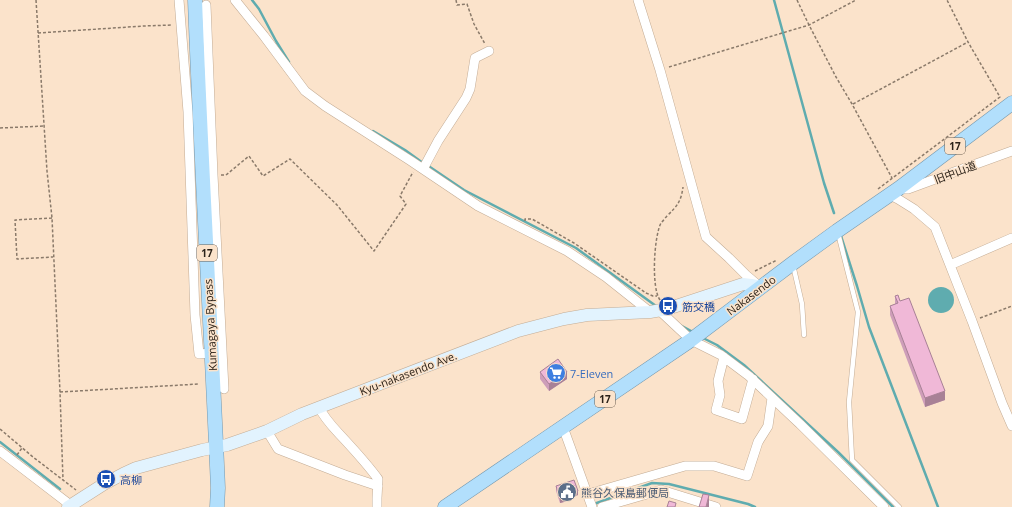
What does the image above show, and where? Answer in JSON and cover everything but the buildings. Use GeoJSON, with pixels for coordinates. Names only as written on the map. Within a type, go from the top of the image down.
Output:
{"type":"FeatureCollection","features":[{"type":"Feature","properties":{"kind":"highway","name":"Kumagaya Bypass"},"geometry":{"type":"LineString","coordinates":[[200,2],[215,309],[212,353],[218,488],[217,507]]}},
{"type":"Feature","properties":{"kind":"highway","name":"Nakasendo"},"geometry":{"type":"LineString","coordinates":[[445,507],[691,340],[837,231],[893,187],[1012,102]]}},
{"type":"Feature","properties":{"kind":"main road","name":"Kyu-nakasendo Ave."},"geometry":{"type":"LineString","coordinates":[[70,507],[104,484],[136,468],[227,445],[267,431],[319,407],[518,331],[564,319],[659,311],[743,284],[761,287]]}},
{"type":"Feature","properties":{"kind":"street"},"geometry":{"type":"LineString","coordinates":[[180,0],[188,112],[195,315],[199,354],[212,353]]}},
{"type":"Feature","properties":{"kind":"street"},"geometry":{"type":"LineString","coordinates":[[235,0],[264,36],[304,91],[478,206],[567,251],[659,311],[691,340],[724,357],[753,379],[884,507]]}},
{"type":"Feature","properties":{"kind":"street"},"geometry":{"type":"LineString","coordinates":[[638,0],[660,70],[706,237],[746,275],[761,287]]}},
{"type":"Feature","properties":{"kind":"street"},"geometry":{"type":"LineString","coordinates":[[420,167],[466,98],[470,89],[475,58],[489,51]]}},
{"type":"Feature","properties":{"kind":"street"},"geometry":{"type":"LineString","coordinates":[[203,75],[213,175],[215,309],[224,389]]}},
{"type":"Feature","properties":{"kind":"street","name":"旧中山道"},"geometry":{"type":"LineString","coordinates":[[893,187],[908,189],[1012,151]]}},
{"type":"Feature","properties":{"kind":"street"},"geometry":{"type":"LineString","coordinates":[[893,187],[898,199],[914,209],[935,228],[1012,426]]}},
{"type":"Feature","properties":{"kind":"street"},"geometry":{"type":"LineString","coordinates":[[950,265],[1012,238]]}},
{"type":"Feature","properties":{"kind":"street"},"geometry":{"type":"LineString","coordinates":[[724,357],[718,381],[720,395],[716,410],[742,419],[753,379]]}},
{"type":"Feature","properties":{"kind":"street"},"geometry":{"type":"LineString","coordinates":[[563,428],[590,500],[685,466],[714,466],[747,476],[758,442],[768,426],[772,398]]}},
{"type":"Feature","properties":{"kind":"street"},"geometry":{"type":"LineString","coordinates":[[319,407],[332,427],[370,468],[378,479],[377,507]]}},
{"type":"Feature","properties":{"kind":"street"},"geometry":{"type":"LineString","coordinates":[[267,431],[278,449],[378,486]]}},
{"type":"Feature","properties":{"kind":"street"},"geometry":{"type":"LineString","coordinates":[[0,451],[70,507]]}},
{"type":"Feature","properties":{"kind":"street"},"geometry":{"type":"LineString","coordinates":[[602,507],[661,490],[716,507]]}},
{"type":"Feature","properties":{"kind":"lane"},"geometry":{"type":"LineString","coordinates":[[837,231],[858,312],[848,402],[852,460],[899,507]]}},
{"type":"Feature","properties":{"kind":"lane"},"geometry":{"type":"LineString","coordinates":[[793,263],[802,304],[804,335]]}},
{"type":"Feature","properties":{"kind":"path"},"geometry":{"type":"LineString","coordinates":[[36,0],[47,171],[52,218],[63,480]]}},
{"type":"Feature","properties":{"kind":"path"},"geometry":{"type":"LineString","coordinates":[[456,0],[457,5],[467,4],[474,24],[489,51]]}},
{"type":"Feature","properties":{"kind":"path"},"geometry":{"type":"LineString","coordinates":[[797,0],[808,25],[852,104],[893,187]]}},
{"type":"Feature","properties":{"kind":"path"},"geometry":{"type":"LineString","coordinates":[[660,70],[808,25],[856,0]]}},
{"type":"Feature","properties":{"kind":"path"},"geometry":{"type":"LineString","coordinates":[[873,192],[893,187],[1000,97],[968,42],[947,0]]}},
{"type":"Feature","properties":{"kind":"path"},"geometry":{"type":"LineString","coordinates":[[38,33],[182,25]]}},
{"type":"Feature","properties":{"kind":"path"},"geometry":{"type":"LineString","coordinates":[[852,104],[968,42]]}},
{"type":"Feature","properties":{"kind":"path"},"geometry":{"type":"LineString","coordinates":[[0,128],[44,126]]}},
{"type":"Feature","properties":{"kind":"path"},"geometry":{"type":"LineString","coordinates":[[213,175],[226,175],[249,156],[263,176],[290,159],[337,206],[374,251],[406,204],[400,196],[420,167]]}},
{"type":"Feature","properties":{"kind":"path"},"geometry":{"type":"LineString","coordinates":[[659,311],[655,282],[657,234],[661,222],[676,207],[681,199],[683,186]]}},
{"type":"Feature","properties":{"kind":"path"},"geometry":{"type":"LineString","coordinates":[[52,218],[15,220],[17,259],[53,257]]}},
{"type":"Feature","properties":{"kind":"path"},"geometry":{"type":"LineString","coordinates":[[746,275],[779,259]]}},
{"type":"Feature","properties":{"kind":"path"},"geometry":{"type":"LineString","coordinates":[[972,321],[1012,306]]}},
{"type":"Feature","properties":{"kind":"path"},"geometry":{"type":"LineString","coordinates":[[60,392],[199,384]]}},
{"type":"Feature","properties":{"kind":"path"},"geometry":{"type":"LineString","coordinates":[[0,429],[33,457],[86,496]]}},
{"type":"Feature","properties":{"kind":"water"},"geometry":{"type":"Polygon","coordinates":[[[941,287],[950,291],[954,300],[950,309],[941,313],[932,309],[928,300],[932,291],[941,287]]]}},
{"type":"Feature","properties":{"kind":"waterway"},"geometry":{"type":"LineString","coordinates":[[252,0],[259,9],[289,62]]}},
{"type":"Feature","properties":{"kind":"waterway"},"geometry":{"type":"LineString","coordinates":[[774,0],[824,183],[834,213]]}},
{"type":"Feature","properties":{"kind":"waterway"},"geometry":{"type":"LineString","coordinates":[[373,131],[405,150],[423,163]]}},
{"type":"Feature","properties":{"kind":"waterway"},"geometry":{"type":"LineString","coordinates":[[427,165],[464,190],[576,248],[656,306]]}},
{"type":"Feature","properties":{"kind":"waterway"},"geometry":{"type":"LineString","coordinates":[[841,236],[869,327],[938,507]]}},
{"type":"Feature","properties":{"kind":"waterway"},"geometry":{"type":"LineString","coordinates":[[680,325],[693,332]]}},
{"type":"Feature","properties":{"kind":"waterway"},"geometry":{"type":"LineString","coordinates":[[703,338],[717,345],[744,365],[838,452],[893,507]]}},
{"type":"Feature","properties":{"kind":"waterway"},"geometry":{"type":"LineString","coordinates":[[0,442],[60,489]]}},
{"type":"Feature","properties":{"kind":"waterway"},"geometry":{"type":"LineString","coordinates":[[594,504],[652,483],[669,484],[755,507]]}},
{"type":"Feature","properties":{"kind":"place","name":"筋交橋"},"geometry":{"type":"Point","coordinates":[668,306]}},
{"type":"Feature","properties":{"kind":"place","name":"7-Eleven"},"geometry":{"type":"Point","coordinates":[556,373]}},
{"type":"Feature","properties":{"kind":"place","name":"高柳"},"geometry":{"type":"Point","coordinates":[106,479]}},
{"type":"Feature","properties":{"kind":"place","name":"熊谷久保島郵便局"},"geometry":{"type":"Point","coordinates":[567,492]}}]}
